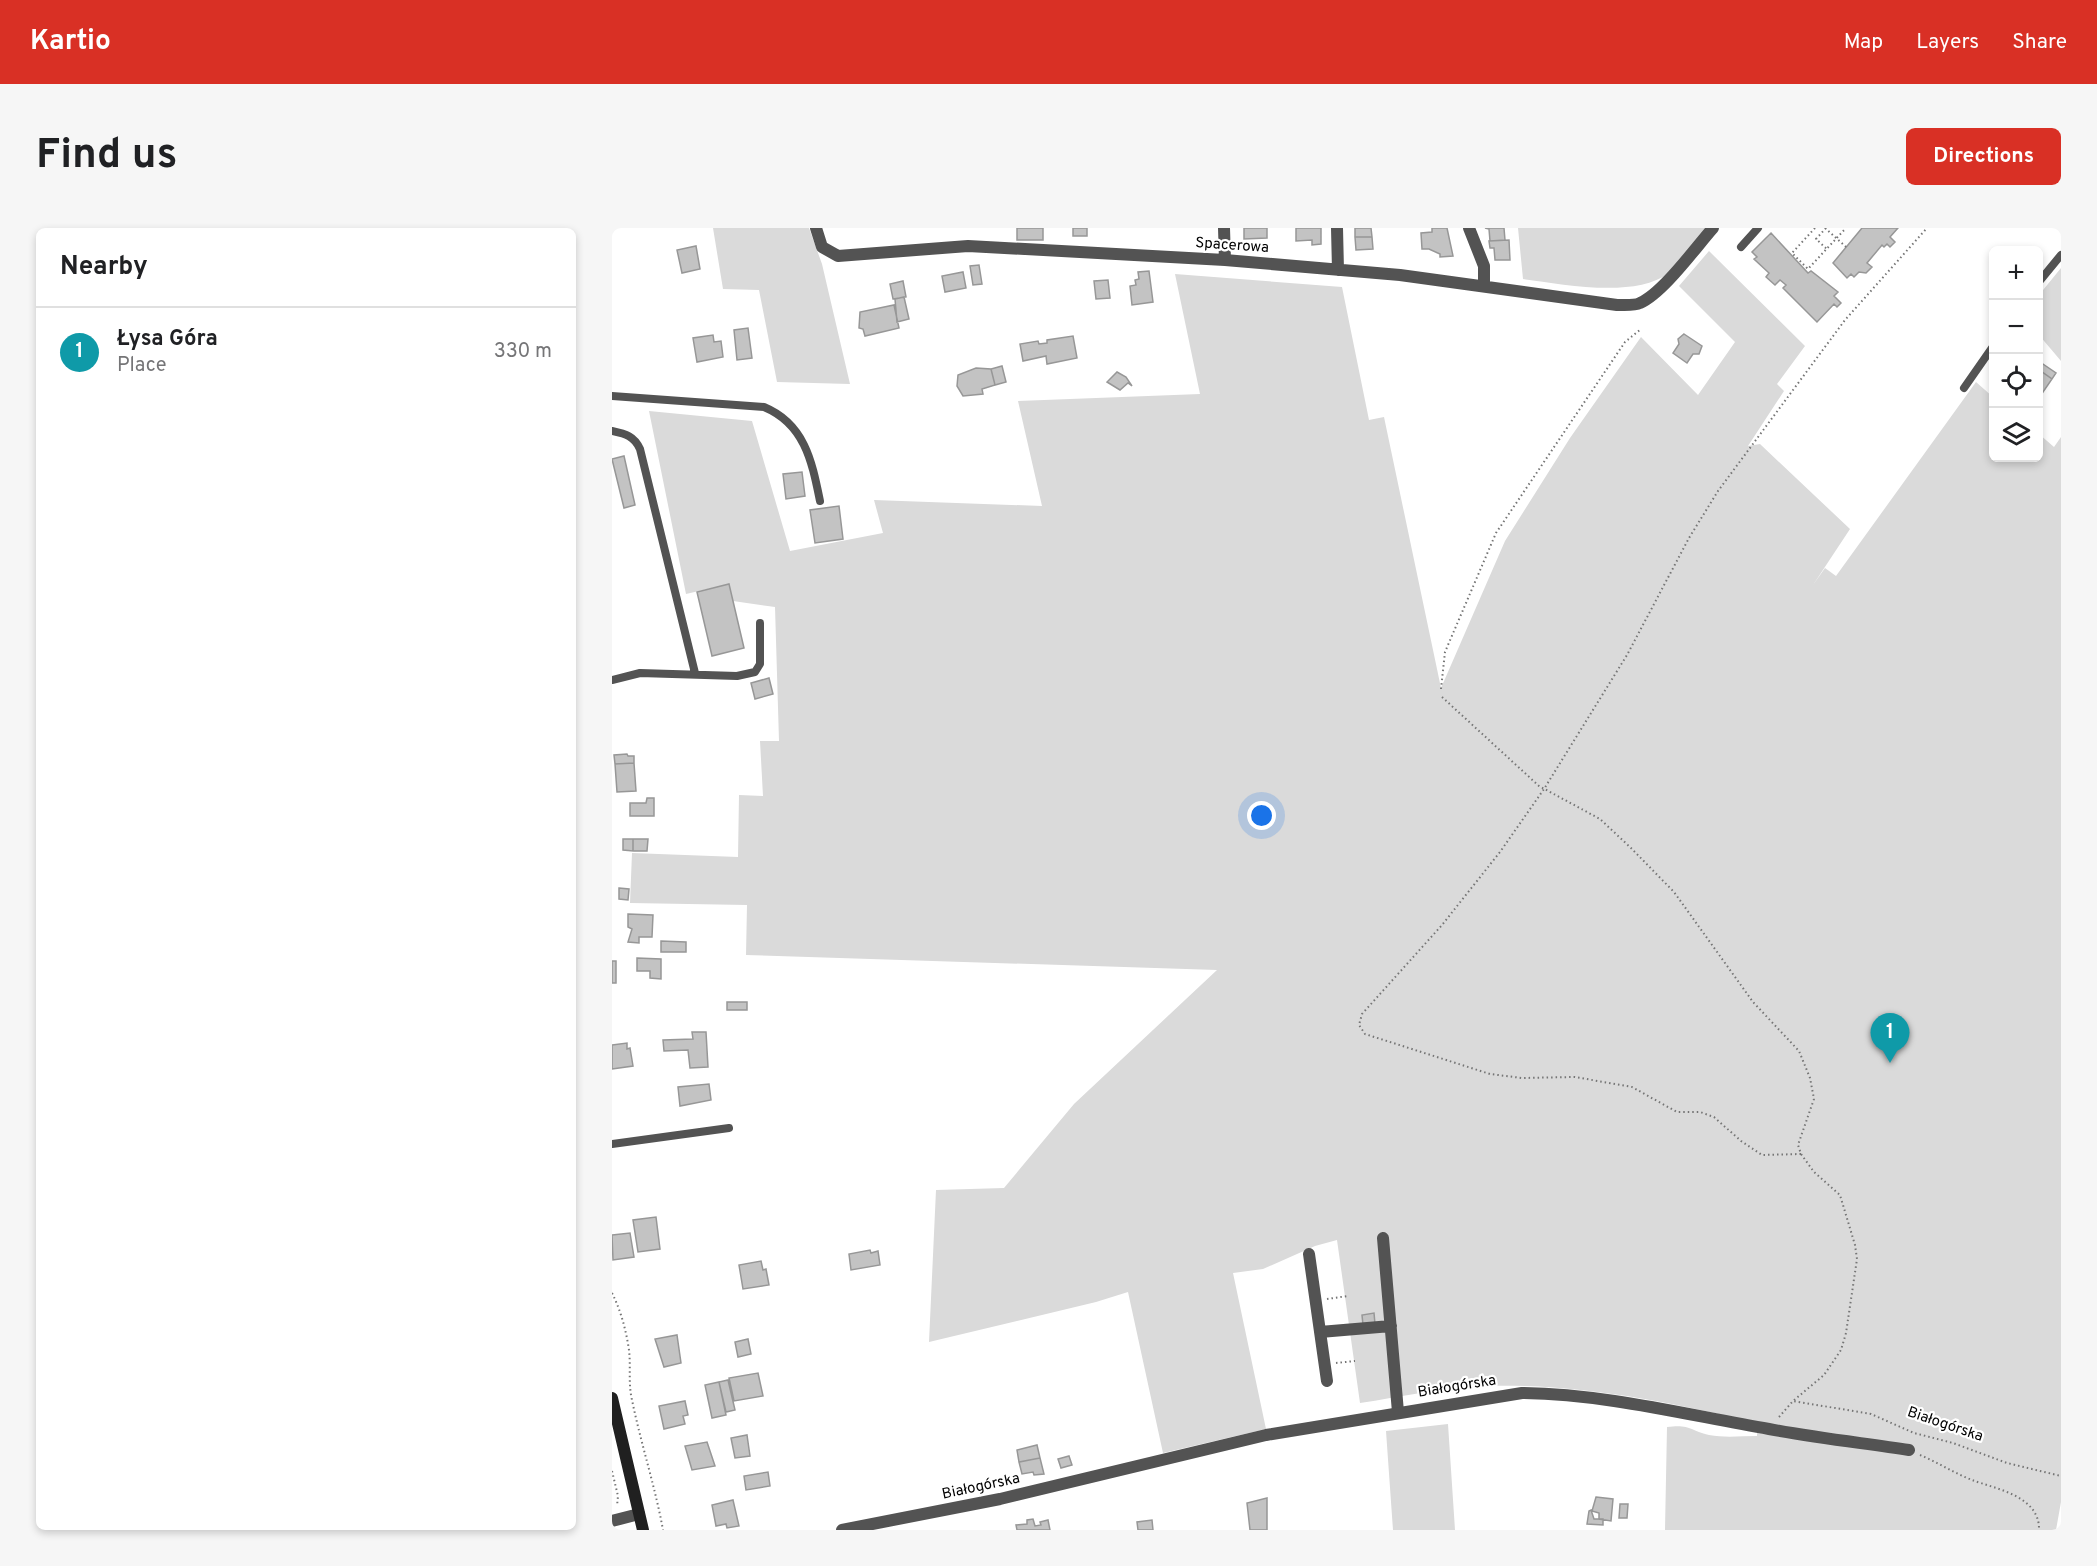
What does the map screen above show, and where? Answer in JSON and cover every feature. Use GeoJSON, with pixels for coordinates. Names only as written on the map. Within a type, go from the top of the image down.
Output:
{"type":"FeatureCollection","features":[{"type":"Feature","properties":{"kind":"main road"},"geometry":{"type":"LineString","coordinates":[[612,1398],[643,1530]]}},
{"type":"Feature","properties":{"kind":"street","name":"Spacerowa"},"geometry":{"type":"LineString","coordinates":[[816,228],[822,247],[838,256],[968,246],[1225,260],[1484,286],[1617,305],[1640,303],[1672,276],[1713,228]]}},
{"type":"Feature","properties":{"kind":"street"},"geometry":{"type":"LineString","coordinates":[[1224,228],[1225,260]]}},
{"type":"Feature","properties":{"kind":"street"},"geometry":{"type":"LineString","coordinates":[[1337,228],[1338,270]]}},
{"type":"Feature","properties":{"kind":"street"},"geometry":{"type":"LineString","coordinates":[[1469,228],[1484,266],[1484,286]]}},
{"type":"Feature","properties":{"kind":"street"},"geometry":{"type":"LineString","coordinates":[[1383,1238],[1398,1412]]}},
{"type":"Feature","properties":{"kind":"street"},"geometry":{"type":"LineString","coordinates":[[1309,1254],[1327,1381]]}},
{"type":"Feature","properties":{"kind":"street"},"geometry":{"type":"LineString","coordinates":[[1320,1332],[1391,1326]]}},
{"type":"Feature","properties":{"kind":"street","name":"Białogórska"},"geometry":{"type":"LineString","coordinates":[[842,1530],[1000,1499],[1210,1446],[1500,1395],[1539,1393],[1638,1404],[1771,1430],[1909,1450]]}},
{"type":"Feature","properties":{"kind":"street"},"geometry":{"type":"LineString","coordinates":[[613,1516],[639,1514]]}},
{"type":"Feature","properties":{"kind":"lane"},"geometry":{"type":"LineString","coordinates":[[1741,247],[1758,228]]}},
{"type":"Feature","properties":{"kind":"lane"},"geometry":{"type":"LineString","coordinates":[[2043,277],[2061,255]]}},
{"type":"Feature","properties":{"kind":"lane"},"geometry":{"type":"LineString","coordinates":[[1964,388],[1989,352]]}},
{"type":"Feature","properties":{"kind":"lane"},"geometry":{"type":"LineString","coordinates":[[612,396],[764,407],[780,414],[794,427],[804,442],[820,501]]}},
{"type":"Feature","properties":{"kind":"lane"},"geometry":{"type":"LineString","coordinates":[[612,431],[628,434],[636,440],[640,449],[695,673]]}},
{"type":"Feature","properties":{"kind":"lane"},"geometry":{"type":"LineString","coordinates":[[612,680],[640,673],[737,676],[755,672],[760,664],[760,623]]}},
{"type":"Feature","properties":{"kind":"lane"},"geometry":{"type":"LineString","coordinates":[[612,1144],[729,1128]]}},
{"type":"Feature","properties":{"kind":"path"},"geometry":{"type":"LineString","coordinates":[[1815,228],[1792,253],[1808,269],[1846,228]]}},
{"type":"Feature","properties":{"kind":"path"},"geometry":{"type":"LineString","coordinates":[[1827,249],[1816,239],[1826,228],[1846,247]]}},
{"type":"Feature","properties":{"kind":"path"},"geometry":{"type":"LineString","coordinates":[[1801,1154],[1762,1155],[1741,1141],[1714,1117],[1700,1112],[1677,1112],[1632,1087],[1575,1077],[1522,1078],[1490,1074],[1365,1034],[1359,1025],[1362,1014],[1442,925],[1500,852],[1544,789],[1627,655],[1689,538],[1718,491],[1845,320],[1927,228]]}},
{"type":"Feature","properties":{"kind":"path"},"geometry":{"type":"LineString","coordinates":[[1441,689],[1445,652],[1496,533],[1625,342],[1641,329]]}},
{"type":"Feature","properties":{"kind":"path"},"geometry":{"type":"LineString","coordinates":[[1442,697],[1544,789],[1600,819],[1674,892],[1753,1002],[1799,1051],[1810,1078],[1814,1099],[1798,1145],[1801,1154],[1814,1172],[1840,1195],[1856,1245],[1857,1259],[1846,1333],[1841,1350],[1824,1375],[1784,1410],[1771,1430]]}},
{"type":"Feature","properties":{"kind":"path"},"geometry":{"type":"LineString","coordinates":[[612,1293],[622,1313],[629,1352],[628,1369],[632,1400],[652,1475],[663,1530]]}},
{"type":"Feature","properties":{"kind":"path"},"geometry":{"type":"LineString","coordinates":[[1316,1300],[1348,1296]]}},
{"type":"Feature","properties":{"kind":"path"},"geometry":{"type":"LineString","coordinates":[[1324,1364],[1355,1361]]}},
{"type":"Feature","properties":{"kind":"path","name":"Białogórska"},"geometry":{"type":"LineString","coordinates":[[1793,1401],[1871,1414],[1914,1433],[1953,1443],[2007,1463],[2061,1476]]}},
{"type":"Feature","properties":{"kind":"path"},"geometry":{"type":"LineString","coordinates":[[1909,1450],[1971,1479],[2004,1489],[2026,1503],[2039,1522],[2039,1530]]}},
{"type":"Feature","properties":{"kind":"path"},"geometry":{"type":"LineString","coordinates":[[612,1471],[618,1502],[613,1516]]}},
{"type":"Feature","properties":{"kind":"shaded area"},"geometry":{"type":"Polygon","coordinates":[[[713,228],[809,228],[822,264],[850,384],[777,382],[759,290],[723,289],[713,228]]]}},
{"type":"Feature","properties":{"kind":"shaded area"},"geometry":{"type":"Polygon","coordinates":[[[1518,228],[1708,228],[1685,258],[1669,273],[1637,286],[1598,288],[1523,279],[1518,228]]]}},
{"type":"Feature","properties":{"kind":"shaded area"},"geometry":{"type":"Polygon","coordinates":[[[1709,251],[1805,346],[1777,384],[1784,391],[1748,446],[1760,444],[1850,529],[1813,585],[1825,568],[1836,576],[1976,382],[1989,393],[1989,462],[2043,462],[2043,437],[2054,447],[2061,437],[2061,1502],[2056,1530],[1665,1530],[1667,1427],[1685,1427],[1715,1436],[1757,1436],[1757,1423],[1621,1395],[1552,1387],[1467,1387],[1360,1403],[1337,1240],[1315,1246],[1263,1269],[1233,1273],[1266,1429],[1163,1453],[1128,1292],[1096,1302],[929,1342],[936,1190],[1004,1188],[1074,1104],[1217,970],[746,955],[747,905],[630,903],[632,853],[738,857],[739,795],[763,796],[760,741],[779,741],[775,607],[733,601],[729,584],[686,594],[649,411],[752,421],[790,551],[883,533],[874,500],[1042,506],[1018,401],[1200,394],[1175,274],[1342,287],[1369,420],[1384,417],[1441,688],[1505,541],[1570,438],[1641,337],[1698,395],[1735,342],[1679,286],[1709,251]]]}},
{"type":"Feature","properties":{"kind":"shaded area"},"geometry":{"type":"Polygon","coordinates":[[[2061,268],[2061,361],[2043,340],[2043,290],[2061,268]]]}},
{"type":"Feature","properties":{"kind":"shaded area"},"geometry":{"type":"Polygon","coordinates":[[[1448,1424],[1455,1530],[1393,1530],[1386,1431],[1448,1424]]]}},
{"type":"Feature","properties":{"kind":"building"},"geometry":{"type":"Polygon","coordinates":[[[1017,228],[1043,228],[1043,240],[1017,240],[1017,228]]]}},
{"type":"Feature","properties":{"kind":"building"},"geometry":{"type":"Polygon","coordinates":[[[1073,228],[1087,228],[1087,236],[1073,236],[1073,228]]]}},
{"type":"Feature","properties":{"kind":"building"},"geometry":{"type":"Polygon","coordinates":[[[1244,228],[1267,228],[1267,238],[1244,239],[1244,228]]]}},
{"type":"Feature","properties":{"kind":"building"},"geometry":{"type":"Polygon","coordinates":[[[1296,228],[1321,228],[1321,244],[1312,245],[1312,240],[1296,241],[1296,228]]]}},
{"type":"Feature","properties":{"kind":"building"},"geometry":{"type":"Polygon","coordinates":[[[1355,228],[1371,228],[1372,237],[1355,237],[1355,228]]]}},
{"type":"Feature","properties":{"kind":"building"},"geometry":{"type":"Polygon","coordinates":[[[1432,228],[1447,228],[1453,256],[1440,257],[1440,254],[1429,249],[1422,249],[1421,233],[1432,232],[1432,228]]]}},
{"type":"Feature","properties":{"kind":"building"},"geometry":{"type":"Polygon","coordinates":[[[1485,228],[1504,228],[1505,240],[1490,241],[1489,229],[1485,228]]]}},
{"type":"Feature","properties":{"kind":"building"},"geometry":{"type":"Polygon","coordinates":[[[1862,228],[1898,228],[1890,237],[1895,242],[1890,247],[1887,244],[1884,247],[1882,245],[1867,263],[1872,267],[1866,273],[1859,272],[1854,277],[1851,274],[1847,278],[1833,263],[1862,228]]]}},
{"type":"Feature","properties":{"kind":"building"},"geometry":{"type":"Polygon","coordinates":[[[1771,233],[1808,273],[1811,271],[1838,292],[1834,296],[1841,303],[1837,307],[1834,304],[1817,322],[1783,288],[1786,285],[1780,280],[1775,285],[1766,277],[1769,273],[1754,259],[1757,257],[1752,252],[1771,233]]]}},
{"type":"Feature","properties":{"kind":"building"},"geometry":{"type":"Polygon","coordinates":[[[1355,237],[1372,237],[1373,249],[1356,250],[1355,237]]]}},
{"type":"Feature","properties":{"kind":"building"},"geometry":{"type":"Polygon","coordinates":[[[1509,240],[1510,260],[1495,260],[1494,248],[1490,248],[1489,241],[1509,240]]]}},
{"type":"Feature","properties":{"kind":"building"},"geometry":{"type":"Polygon","coordinates":[[[696,246],[700,269],[682,273],[677,250],[696,246]]]}},
{"type":"Feature","properties":{"kind":"building"},"geometry":{"type":"Polygon","coordinates":[[[979,265],[982,284],[973,285],[970,266],[979,265]]]}},
{"type":"Feature","properties":{"kind":"building"},"geometry":{"type":"Polygon","coordinates":[[[1149,271],[1153,302],[1132,305],[1130,286],[1136,285],[1135,280],[1139,279],[1138,272],[1149,271]]]}},
{"type":"Feature","properties":{"kind":"building"},"geometry":{"type":"Polygon","coordinates":[[[963,272],[966,288],[945,292],[942,276],[963,272]]]}},
{"type":"Feature","properties":{"kind":"building"},"geometry":{"type":"Polygon","coordinates":[[[1108,280],[1110,298],[1096,299],[1094,281],[1108,280]]]}},
{"type":"Feature","properties":{"kind":"building"},"geometry":{"type":"Polygon","coordinates":[[[903,281],[906,297],[893,299],[890,284],[903,281]]]}},
{"type":"Feature","properties":{"kind":"building"},"geometry":{"type":"Polygon","coordinates":[[[904,297],[909,319],[897,322],[895,299],[904,297]]]}},
{"type":"Feature","properties":{"kind":"building"},"geometry":{"type":"Polygon","coordinates":[[[894,305],[899,328],[865,336],[863,329],[859,328],[860,312],[894,305]]]}},
{"type":"Feature","properties":{"kind":"building"},"geometry":{"type":"Polygon","coordinates":[[[748,328],[752,358],[737,360],[734,330],[748,328]]]}},
{"type":"Feature","properties":{"kind":"building"},"geometry":{"type":"Polygon","coordinates":[[[1684,334],[1702,346],[1699,354],[1693,354],[1687,363],[1673,353],[1679,344],[1678,339],[1684,334]]]}},
{"type":"Feature","properties":{"kind":"building"},"geometry":{"type":"Polygon","coordinates":[[[713,335],[714,342],[721,341],[723,357],[697,362],[693,338],[713,335]]]}},
{"type":"Feature","properties":{"kind":"building"},"geometry":{"type":"Polygon","coordinates":[[[1073,336],[1077,358],[1047,364],[1046,356],[1023,361],[1020,344],[1038,341],[1039,344],[1047,343],[1047,340],[1073,336]]]}},
{"type":"Feature","properties":{"kind":"building"},"geometry":{"type":"Polygon","coordinates":[[[2043,364],[2056,373],[2052,379],[2043,373],[2043,364]]]}},
{"type":"Feature","properties":{"kind":"building"},"geometry":{"type":"Polygon","coordinates":[[[1002,366],[1006,382],[995,385],[991,369],[1002,366]]]}},
{"type":"Feature","properties":{"kind":"building"},"geometry":{"type":"Polygon","coordinates":[[[976,368],[991,369],[995,385],[982,389],[983,394],[963,396],[957,386],[958,375],[976,368]]]}},
{"type":"Feature","properties":{"kind":"building"},"geometry":{"type":"Polygon","coordinates":[[[1117,372],[1126,377],[1132,386],[1128,383],[1120,390],[1107,382],[1117,372]]]}},
{"type":"Feature","properties":{"kind":"building"},"geometry":{"type":"Polygon","coordinates":[[[2043,373],[2052,379],[2043,392],[2043,373]]]}},
{"type":"Feature","properties":{"kind":"building"},"geometry":{"type":"Polygon","coordinates":[[[624,456],[635,505],[624,508],[612,459],[624,456]]]}},
{"type":"Feature","properties":{"kind":"building"},"geometry":{"type":"Polygon","coordinates":[[[802,472],[805,496],[786,499],[783,474],[802,472]]]}},
{"type":"Feature","properties":{"kind":"building"},"geometry":{"type":"Polygon","coordinates":[[[839,506],[843,539],[815,543],[810,510],[839,506]]]}},
{"type":"Feature","properties":{"kind":"building"},"geometry":{"type":"Polygon","coordinates":[[[729,584],[744,648],[712,656],[697,592],[729,584]]]}},
{"type":"Feature","properties":{"kind":"building"},"geometry":{"type":"Polygon","coordinates":[[[769,678],[773,694],[755,699],[751,683],[769,678]]]}},
{"type":"Feature","properties":{"kind":"building"},"geometry":{"type":"Polygon","coordinates":[[[614,755],[634,756],[634,763],[615,764],[614,755]]]}},
{"type":"Feature","properties":{"kind":"building"},"geometry":{"type":"Polygon","coordinates":[[[634,763],[636,791],[617,792],[615,764],[634,763]]]}},
{"type":"Feature","properties":{"kind":"building"},"geometry":{"type":"Polygon","coordinates":[[[647,798],[654,798],[654,816],[630,816],[630,803],[646,803],[647,798]]]}},
{"type":"Feature","properties":{"kind":"building"},"geometry":{"type":"Polygon","coordinates":[[[623,839],[633,839],[633,851],[623,850],[623,839]]]}},
{"type":"Feature","properties":{"kind":"building"},"geometry":{"type":"Polygon","coordinates":[[[633,839],[648,839],[647,851],[633,851],[633,839]]]}},
{"type":"Feature","properties":{"kind":"building"},"geometry":{"type":"Polygon","coordinates":[[[619,888],[629,889],[628,900],[619,899],[619,888]]]}},
{"type":"Feature","properties":{"kind":"building"},"geometry":{"type":"Polygon","coordinates":[[[628,914],[653,915],[652,937],[639,937],[639,943],[628,942],[632,929],[628,927],[628,914]]]}},
{"type":"Feature","properties":{"kind":"building"},"geometry":{"type":"Polygon","coordinates":[[[661,941],[686,942],[686,952],[661,952],[661,941]]]}},
{"type":"Feature","properties":{"kind":"building"},"geometry":{"type":"Polygon","coordinates":[[[637,958],[661,959],[661,979],[650,978],[650,971],[637,971],[637,958]]]}},
{"type":"Feature","properties":{"kind":"building"},"geometry":{"type":"Polygon","coordinates":[[[612,961],[616,961],[616,983],[612,983],[612,961]]]}},
{"type":"Feature","properties":{"kind":"building"},"geometry":{"type":"Polygon","coordinates":[[[727,1002],[747,1002],[747,1010],[727,1010],[727,1002]]]}},
{"type":"Feature","properties":{"kind":"building"},"geometry":{"type":"Polygon","coordinates":[[[692,1032],[706,1032],[708,1067],[690,1068],[688,1050],[664,1051],[663,1040],[693,1039],[692,1032]]]}},
{"type":"Feature","properties":{"kind":"building"},"geometry":{"type":"Polygon","coordinates":[[[627,1043],[633,1066],[612,1069],[612,1045],[627,1043]]]}},
{"type":"Feature","properties":{"kind":"building"},"geometry":{"type":"Polygon","coordinates":[[[709,1084],[711,1100],[680,1106],[678,1087],[709,1084]]]}},
{"type":"Feature","properties":{"kind":"building"},"geometry":{"type":"Polygon","coordinates":[[[656,1217],[660,1249],[638,1252],[633,1220],[656,1217]]]}},
{"type":"Feature","properties":{"kind":"building"},"geometry":{"type":"Polygon","coordinates":[[[630,1233],[634,1257],[613,1260],[612,1235],[630,1233]]]}},
{"type":"Feature","properties":{"kind":"building"},"geometry":{"type":"Polygon","coordinates":[[[870,1250],[871,1253],[878,1251],[880,1265],[851,1270],[849,1254],[870,1250]]]}},
{"type":"Feature","properties":{"kind":"building"},"geometry":{"type":"Polygon","coordinates":[[[761,1261],[763,1270],[766,1269],[769,1285],[743,1289],[739,1265],[761,1261]]]}},
{"type":"Feature","properties":{"kind":"building"},"geometry":{"type":"Polygon","coordinates":[[[1374,1313],[1375,1324],[1363,1325],[1362,1315],[1374,1313]]]}},
{"type":"Feature","properties":{"kind":"building"},"geometry":{"type":"Polygon","coordinates":[[[677,1335],[681,1363],[664,1367],[655,1339],[677,1335]]]}},
{"type":"Feature","properties":{"kind":"building"},"geometry":{"type":"Polygon","coordinates":[[[748,1339],[751,1354],[738,1357],[735,1342],[748,1339]]]}},
{"type":"Feature","properties":{"kind":"building"},"geometry":{"type":"Polygon","coordinates":[[[758,1373],[763,1396],[734,1401],[729,1378],[758,1373]]]}},
{"type":"Feature","properties":{"kind":"building"},"geometry":{"type":"Polygon","coordinates":[[[728,1380],[735,1410],[726,1412],[719,1382],[728,1380]]]}},
{"type":"Feature","properties":{"kind":"building"},"geometry":{"type":"Polygon","coordinates":[[[719,1382],[726,1415],[712,1418],[705,1385],[719,1382]]]}},
{"type":"Feature","properties":{"kind":"building"},"geometry":{"type":"Polygon","coordinates":[[[685,1401],[688,1415],[683,1416],[685,1424],[664,1429],[659,1406],[685,1401]]]}},
{"type":"Feature","properties":{"kind":"building"},"geometry":{"type":"Polygon","coordinates":[[[747,1435],[750,1456],[735,1458],[731,1438],[747,1435]]]}},
{"type":"Feature","properties":{"kind":"building"},"geometry":{"type":"Polygon","coordinates":[[[707,1442],[715,1466],[692,1470],[685,1446],[707,1442]]]}},
{"type":"Feature","properties":{"kind":"building"},"geometry":{"type":"Polygon","coordinates":[[[1037,1445],[1040,1458],[1019,1462],[1017,1450],[1037,1445]]]}},
{"type":"Feature","properties":{"kind":"building"},"geometry":{"type":"Polygon","coordinates":[[[1069,1456],[1072,1465],[1061,1468],[1058,1459],[1069,1456]]]}},
{"type":"Feature","properties":{"kind":"building"},"geometry":{"type":"Polygon","coordinates":[[[1040,1458],[1044,1474],[1034,1475],[1033,1472],[1022,1474],[1019,1462],[1040,1458]]]}},
{"type":"Feature","properties":{"kind":"building"},"geometry":{"type":"Polygon","coordinates":[[[768,1472],[770,1486],[746,1490],[744,1476],[768,1472]]]}},
{"type":"Feature","properties":{"kind":"building"},"geometry":{"type":"Polygon","coordinates":[[[1596,1497],[1613,1499],[1611,1521],[1599,1519],[1599,1513],[1592,1511],[1596,1497]]]}},
{"type":"Feature","properties":{"kind":"building"},"geometry":{"type":"Polygon","coordinates":[[[1267,1498],[1267,1530],[1250,1530],[1247,1503],[1267,1498]]]}},
{"type":"Feature","properties":{"kind":"building"},"geometry":{"type":"Polygon","coordinates":[[[733,1500],[739,1526],[727,1528],[726,1524],[716,1526],[712,1505],[733,1500]]]}},
{"type":"Feature","properties":{"kind":"building"},"geometry":{"type":"Polygon","coordinates":[[[1620,1504],[1628,1504],[1627,1518],[1619,1518],[1620,1504]]]}},
{"type":"Feature","properties":{"kind":"building"},"geometry":{"type":"Polygon","coordinates":[[[1591,1510],[1594,1519],[1603,1519],[1603,1525],[1587,1524],[1591,1510]]]}},
{"type":"Feature","properties":{"kind":"building"},"geometry":{"type":"Polygon","coordinates":[[[1033,1519],[1035,1526],[1048,1520],[1050,1530],[1017,1530],[1016,1525],[1027,1524],[1027,1520],[1033,1519]]]}},
{"type":"Feature","properties":{"kind":"building"},"geometry":{"type":"Polygon","coordinates":[[[1152,1520],[1153,1530],[1138,1530],[1137,1522],[1152,1520]]]}},
{"type":"Feature","properties":{"kind":"place","name":"Łysa Góra"},"geometry":{"type":"Point","coordinates":[1890,1063]}}]}
